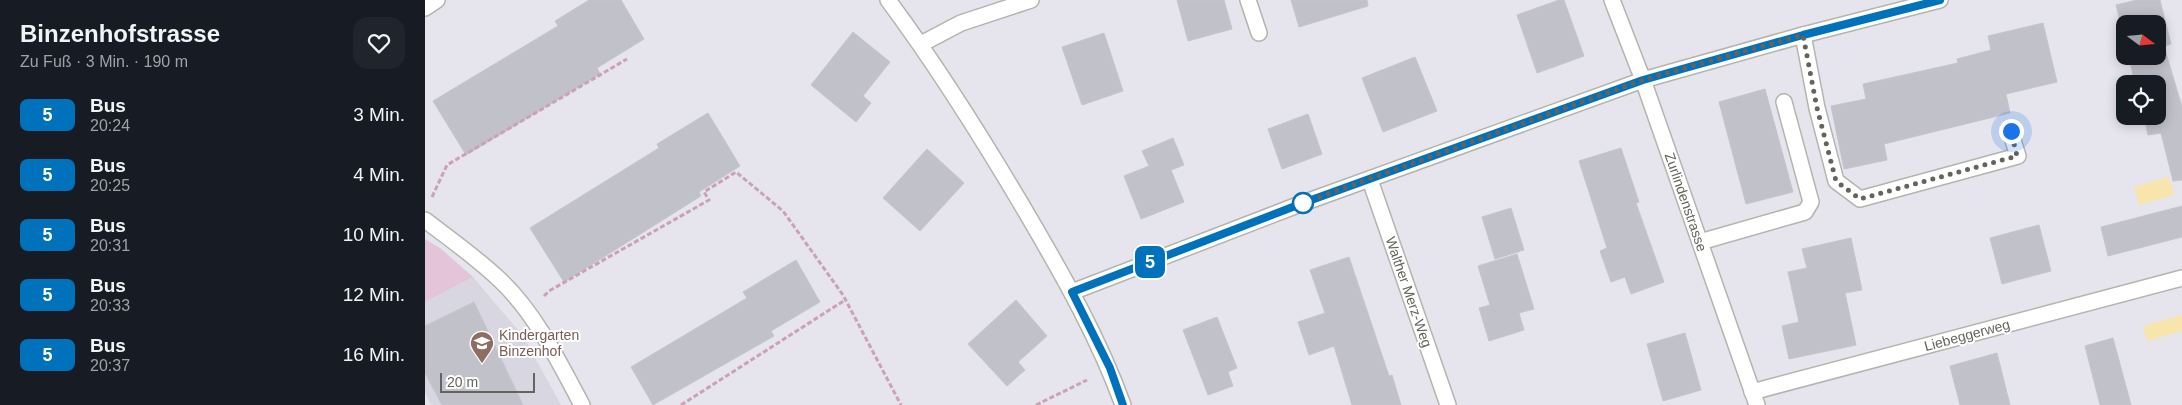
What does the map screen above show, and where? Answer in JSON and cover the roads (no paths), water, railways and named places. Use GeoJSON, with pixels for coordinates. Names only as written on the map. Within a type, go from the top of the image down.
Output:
{"type":"FeatureCollection","features":[{"type":"Feature","properties":{"kind":"street"},"geometry":{"type":"LineString","coordinates":[[425,8],[437,0]]}},
{"type":"Feature","properties":{"kind":"street"},"geometry":{"type":"LineString","coordinates":[[888,0],[921,44],[990,151],[1072,292],[1110,368],[1123,405]]}},
{"type":"Feature","properties":{"kind":"street"},"geometry":{"type":"LineString","coordinates":[[921,44],[961,24],[1031,0]]}},
{"type":"Feature","properties":{"kind":"street"},"geometry":{"type":"LineString","coordinates":[[1248,0],[1259,33]]}},
{"type":"Feature","properties":{"kind":"street","name":"Zurlindenstrasse"},"geometry":{"type":"LineString","coordinates":[[1612,0],[1643,80],[1755,398]]}},
{"type":"Feature","properties":{"kind":"street"},"geometry":{"type":"LineString","coordinates":[[1072,292],[1303,203],[1643,80],[1803,35],[1940,0]]}},
{"type":"Feature","properties":{"kind":"street"},"geometry":{"type":"LineString","coordinates":[[1803,35],[1817,108],[1836,181],[1860,199],[2017,156],[2011,131]]}},
{"type":"Feature","properties":{"kind":"street"},"geometry":{"type":"LineString","coordinates":[[1700,242],[1805,212],[1811,202],[1784,102]]}},
{"type":"Feature","properties":{"kind":"street","name":"Walther Merz-Weg"},"geometry":{"type":"LineString","coordinates":[[1370,180],[1448,405]]}},
{"type":"Feature","properties":{"kind":"street"},"geometry":{"type":"LineString","coordinates":[[425,220],[501,280],[528,313],[560,363],[582,405]]}},
{"type":"Feature","properties":{"kind":"street","name":"Liebeggerweg"},"geometry":{"type":"LineString","coordinates":[[1755,398],[2182,278]]}},
{"type":"Feature","properties":{"kind":"place","name":"Kindergarten Binzenhof"},"geometry":{"type":"Point","coordinates":[482,364]}}]}
